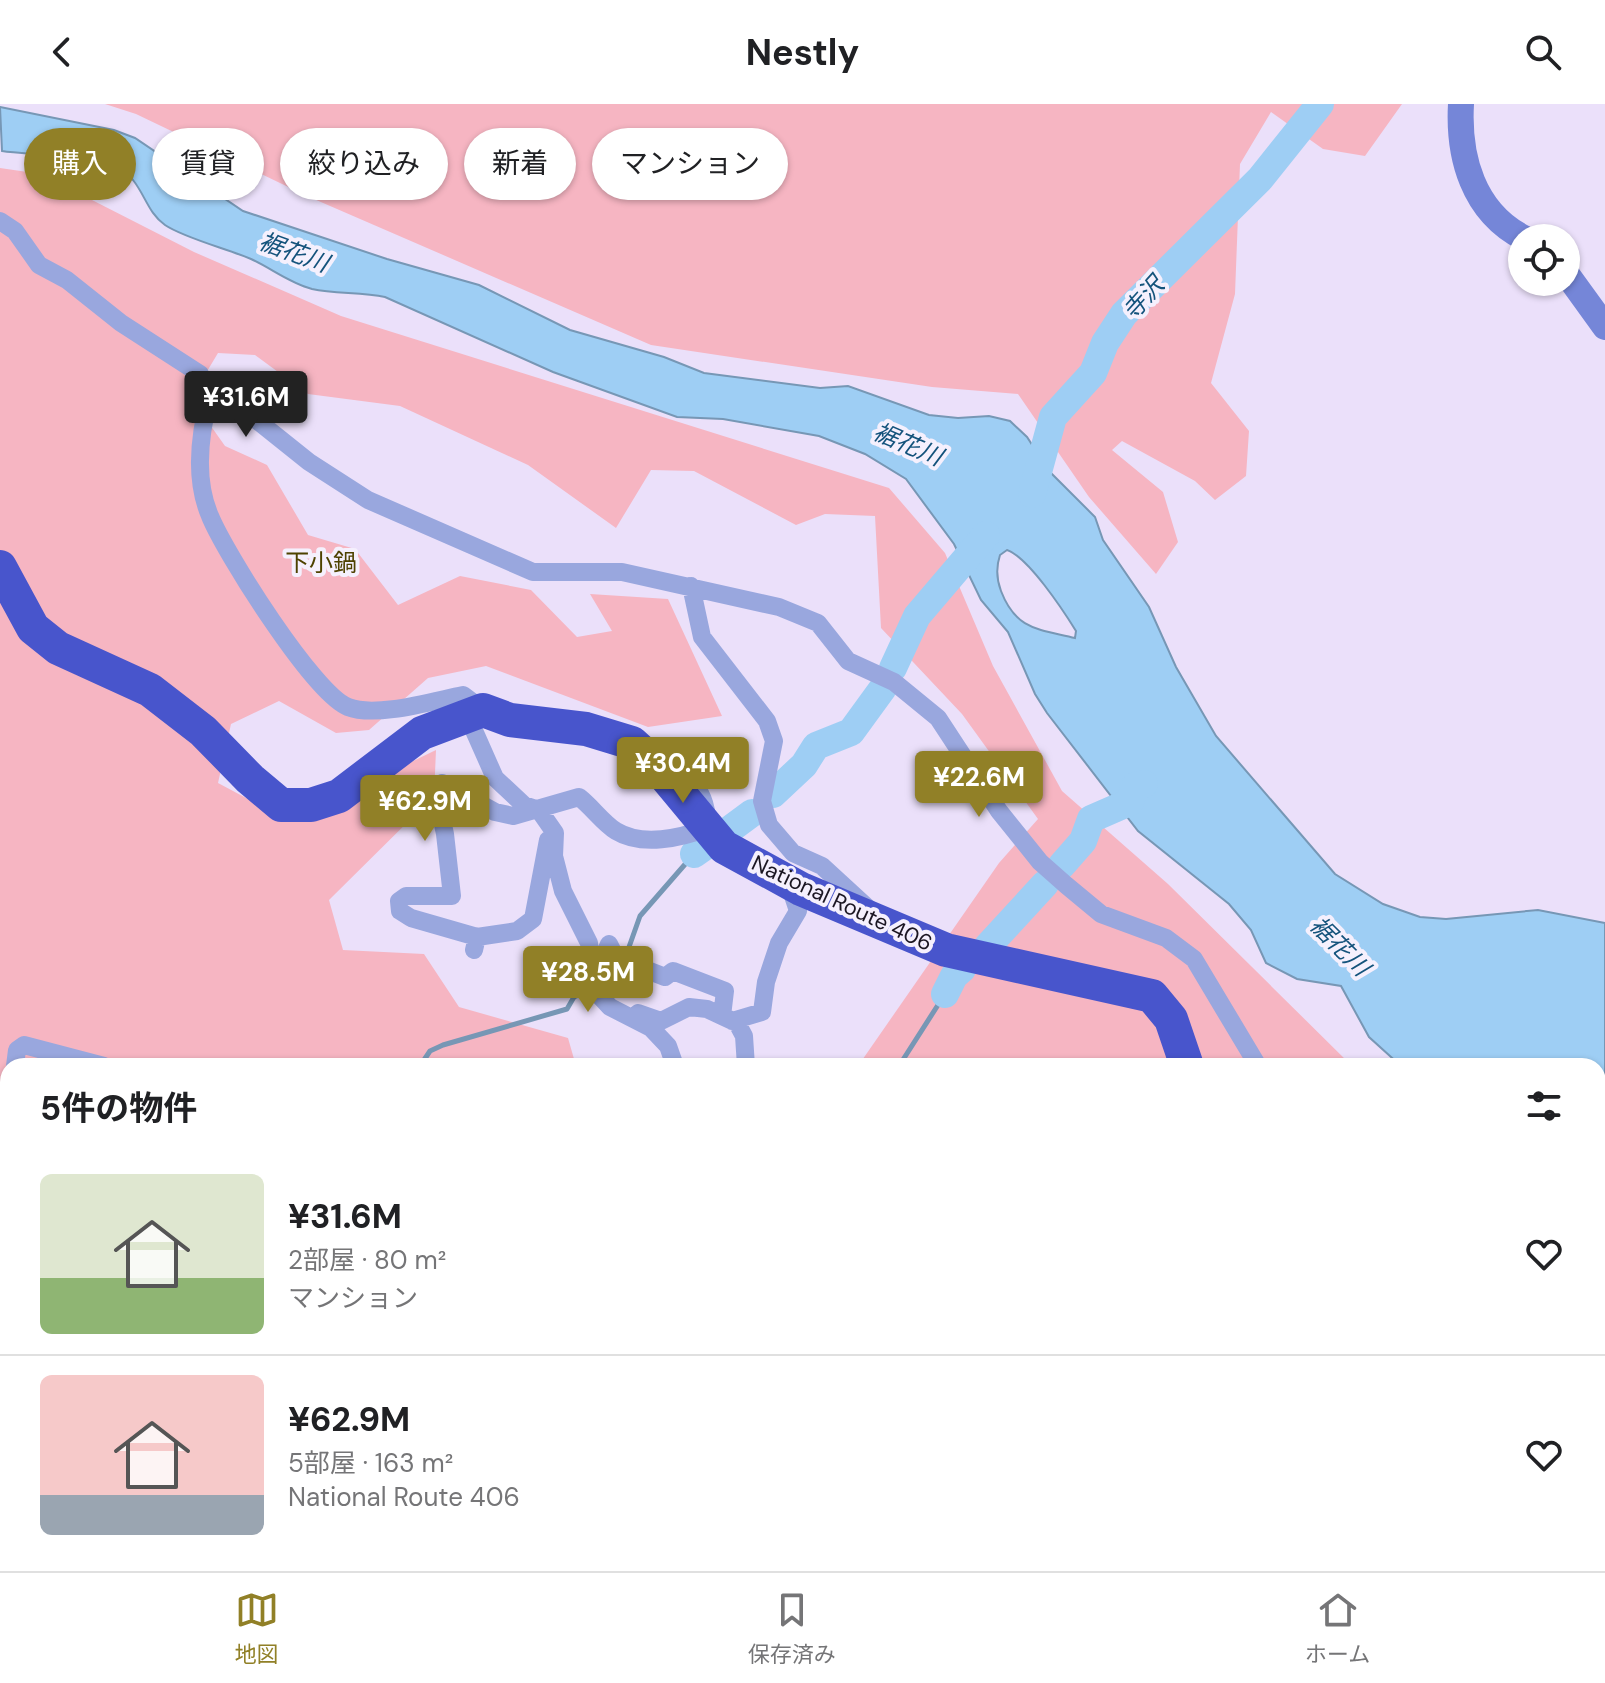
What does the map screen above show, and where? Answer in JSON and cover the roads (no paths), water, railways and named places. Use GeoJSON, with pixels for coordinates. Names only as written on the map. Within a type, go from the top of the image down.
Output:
{"type":"FeatureCollection","features":[{"type":"Feature","properties":{"kind":"highway"},"geometry":{"type":"LineString","coordinates":[[0,567],[33,628],[58,648],[150,690],[203,731],[250,779],[281,805],[311,805],[339,796],[422,733],[475,714]]}},
{"type":"Feature","properties":{"kind":"highway","name":"National Route 406"},"geometry":{"type":"LineString","coordinates":[[475,714],[586,729],[632,743],[655,764],[724,847],[789,882],[946,950],[1152,996],[1171,1019],[1184,1058]]}},
{"type":"Feature","properties":{"kind":"street"},"geometry":{"type":"LineString","coordinates":[[1461,104],[1466,169],[1487,207],[1508,225]]}},
{"type":"Feature","properties":{"kind":"street"},"geometry":{"type":"LineString","coordinates":[[0,221],[15,231],[39,265],[67,280],[121,323],[200,374],[210,395],[202,423],[200,469],[209,514],[257,595],[320,687],[350,708],[392,709],[463,695],[475,714],[495,778],[524,805],[539,810],[555,833],[554,856],[563,891],[589,943],[595,991],[610,1007],[651,1028],[668,1046],[672,1058]]}},
{"type":"Feature","properties":{"kind":"street"},"geometry":{"type":"LineString","coordinates":[[1580,292],[1605,327]]}},
{"type":"Feature","properties":{"kind":"street"},"geometry":{"type":"LineString","coordinates":[[210,395],[234,402],[309,462],[368,500],[533,572],[622,572],[779,607],[818,623],[848,661],[894,682],[938,718],[976,781],[1040,862],[1101,914],[1166,938],[1194,959],[1253,1058]]}},
{"type":"Feature","properties":{"kind":"street"},"geometry":{"type":"LineString","coordinates":[[691,586],[702,637],[767,721],[774,741],[762,801],[769,825],[793,853],[822,866],[854,893],[883,925]]}},
{"type":"Feature","properties":{"kind":"street"},"geometry":{"type":"LineString","coordinates":[[550,827],[533,919],[517,931],[476,944],[400,911],[399,901],[406,896],[452,896],[445,834],[435,787],[442,783],[495,812],[513,816],[579,797],[616,831],[645,840],[683,837],[707,828],[708,809],[697,786],[685,773]]}},
{"type":"Feature","properties":{"kind":"street"},"geometry":{"type":"LineString","coordinates":[[624,1015],[637,1012],[661,1021],[689,1007],[727,1018],[762,1012],[766,982],[779,943],[798,911],[789,882]]}},
{"type":"Feature","properties":{"kind":"street"},"geometry":{"type":"LineString","coordinates":[[591,958],[601,963],[609,944],[616,958],[637,963],[665,977],[673,971],[725,991],[727,1018],[744,1036],[745,1058]]}},
{"type":"Feature","properties":{"kind":"street"},"geometry":{"type":"LineString","coordinates":[[16,1058],[17,1050],[24,1045],[74,1058]]}},
{"type":"Feature","properties":{"kind":"water"},"geometry":{"type":"Polygon","coordinates":[[[0,107],[104,128],[24,128],[24,153],[2,151],[0,107]]]}},
{"type":"Feature","properties":{"kind":"water","name":"裾花川"},"geometry":{"type":"Polygon","coordinates":[[[136,139],[152,149],[152,200],[227,200],[243,211],[387,259],[479,285],[570,330],[664,357],[704,373],[820,388],[848,386],[929,415],[958,418],[989,416],[1010,421],[1027,437],[1049,471],[1095,517],[1103,540],[1149,607],[1176,667],[1216,736],[1335,874],[1383,904],[1420,917],[1446,919],[1538,910],[1605,923],[1605,1058],[1392,1058],[1369,1037],[1341,986],[1297,979],[1266,963],[1251,930],[1229,904],[1138,831],[1047,713],[1035,694],[1008,632],[981,600],[954,544],[906,479],[865,454],[819,436],[723,419],[677,417],[553,372],[385,297],[321,291],[304,286],[251,259],[183,234],[165,225],[136,185],[136,139]],[[1007,550],[1000,555],[998,582],[1007,604],[1021,621],[1030,626],[1075,638],[1076,631],[1035,573],[1007,550]]]}},
{"type":"Feature","properties":{"kind":"waterway","name":"寺沢"},"geometry":{"type":"LineString","coordinates":[[1032,494],[1053,417],[1093,373],[1105,343],[1124,314],[1260,179],[1320,104]]}},
{"type":"Feature","properties":{"kind":"waterway"},"geometry":{"type":"LineString","coordinates":[[893,668],[917,616],[986,535]]}},
{"type":"Feature","properties":{"kind":"waterway"},"geometry":{"type":"LineString","coordinates":[[773,794],[804,765],[816,746],[851,732],[883,688]]}},
{"type":"Feature","properties":{"kind":"waterway"},"geometry":{"type":"LineString","coordinates":[[1062,865],[1083,841],[1091,819],[1130,802],[1135,786],[1144,784]]}},
{"type":"Feature","properties":{"kind":"waterway"},"geometry":{"type":"LineString","coordinates":[[729,830],[752,813]]}},
{"type":"Feature","properties":{"kind":"waterway"},"geometry":{"type":"LineString","coordinates":[[694,854],[704,847]]}},
{"type":"Feature","properties":{"kind":"waterway"},"geometry":{"type":"LineString","coordinates":[[629,947],[640,916],[694,854]]}},
{"type":"Feature","properties":{"kind":"waterway"},"geometry":{"type":"LineString","coordinates":[[988,946],[1045,884]]}},
{"type":"Feature","properties":{"kind":"waterway"},"geometry":{"type":"LineString","coordinates":[[945,994],[954,976],[962,969]]}},
{"type":"Feature","properties":{"kind":"waterway"},"geometry":{"type":"LineString","coordinates":[[607,980],[613,972]]}},
{"type":"Feature","properties":{"kind":"waterway"},"geometry":{"type":"LineString","coordinates":[[425,1058],[430,1051],[443,1045],[567,1009],[574,997],[581,993]]}},
{"type":"Feature","properties":{"kind":"waterway"},"geometry":{"type":"LineString","coordinates":[[904,1058],[945,994]]}},
{"type":"Feature","properties":{"kind":"district","name":"下小鍋"},"geometry":{"type":"Point","coordinates":[321,562]}}]}
